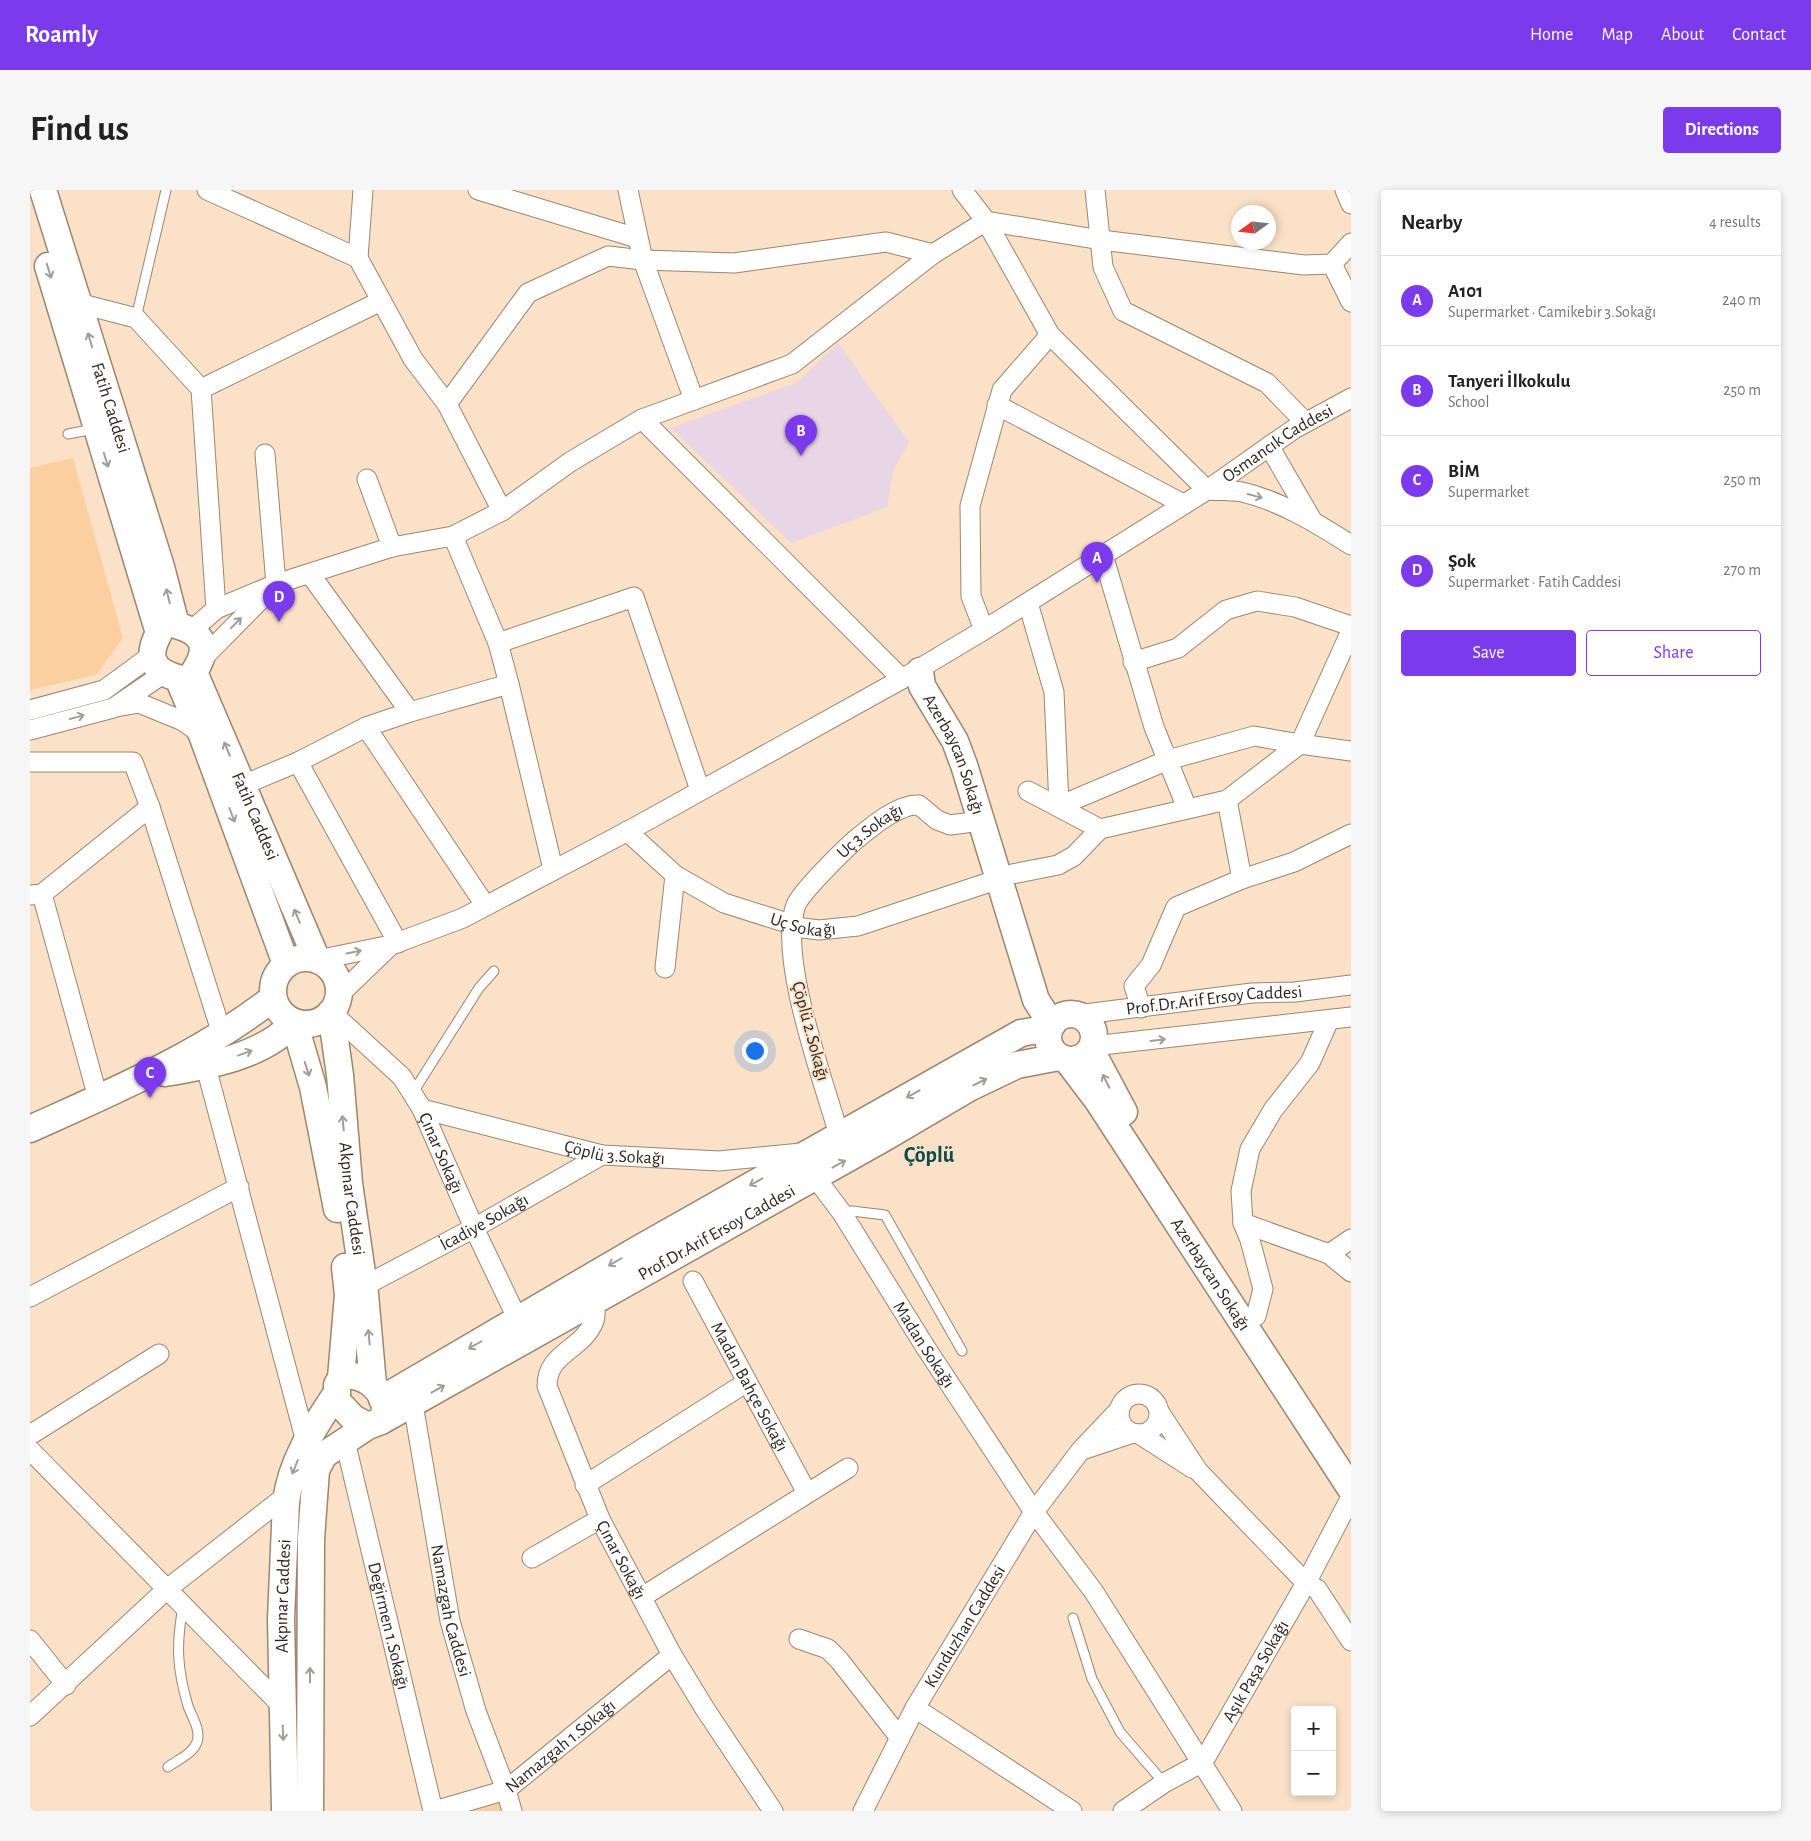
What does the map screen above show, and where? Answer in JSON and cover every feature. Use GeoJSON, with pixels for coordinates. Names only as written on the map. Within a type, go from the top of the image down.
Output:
{"type":"FeatureCollection","features":[{"type":"Feature","properties":{"kind":"main road","name":"Fatih Caddesi"},"geometry":{"type":"LineString","coordinates":[[43,190],[158,558],[177,653],[242,785],[317,960]]}},
{"type":"Feature","properties":{"kind":"main road","name":"Fatih Caddesi"},"geometry":{"type":"LineString","coordinates":[[30,208],[97,429],[177,653],[202,735],[286,964]]}},
{"type":"Feature","properties":{"kind":"main road","name":"Azerbaycan Sokağı"},"geometry":{"type":"LineString","coordinates":[[1005,876],[969,733],[947,698],[931,679],[920,671],[922,686],[955,741],[981,821],[1005,876],[1060,1021]]}},
{"type":"Feature","properties":{"kind":"main road"},"geometry":{"type":"LineString","coordinates":[[307,957],[317,960],[327,965],[334,974],[338,984],[335,1004],[320,1022],[309,1024],[294,1022],[279,1012],[273,998],[274,981],[278,971],[296,959],[307,957]]}},
{"type":"Feature","properties":{"kind":"main road"},"geometry":{"type":"LineString","coordinates":[[30,1129],[147,1076],[242,1023],[273,998]]}},
{"type":"Feature","properties":{"kind":"main road","name":"Akpınar Caddesi"},"geometry":{"type":"LineString","coordinates":[[310,1811],[313,1494],[316,1470],[324,1455],[345,1441],[376,1408],[364,1286],[349,1183],[335,1004]]}},
{"type":"Feature","properties":{"kind":"main road"},"geometry":{"type":"LineString","coordinates":[[1060,1021],[1090,1024],[1094,1031],[1092,1048],[1083,1057],[1063,1058],[1052,1049],[1049,1042],[1060,1021]]}},
{"type":"Feature","properties":{"kind":"main road","name":"Prof.Dr.Arif Ersoy Caddesi"},"geometry":{"type":"LineString","coordinates":[[376,1408],[518,1320],[839,1135],[1020,1033],[1060,1021]]}},
{"type":"Feature","properties":{"kind":"main road"},"geometry":{"type":"LineString","coordinates":[[147,1076],[206,1067],[271,1044],[284,1034],[294,1022]]}},
{"type":"Feature","properties":{"kind":"main road","name":"Akpınar Caddesi"},"geometry":{"type":"LineString","coordinates":[[285,1811],[282,1706],[283,1546],[287,1495],[289,1483],[306,1442],[338,1386],[348,1295],[342,1233],[313,1087],[294,1022]]}},
{"type":"Feature","properties":{"kind":"main road","name":"Azerbaycan Sokağı"},"geometry":{"type":"LineString","coordinates":[[1092,1048],[1121,1108],[1351,1460]]}},
{"type":"Feature","properties":{"kind":"main road","name":"Azerbaycan Sokağı"},"geometry":{"type":"LineString","coordinates":[[1063,1058],[1098,1101],[1351,1489]]}},
{"type":"Feature","properties":{"kind":"main road","name":"Prof.Dr.Arif Ersoy Caddesi"},"geometry":{"type":"LineString","coordinates":[[376,1408],[413,1404],[815,1178],[984,1080],[1017,1065],[1063,1058]]}},
{"type":"Feature","properties":{"kind":"main road"},"geometry":{"type":"LineString","coordinates":[[353,1374],[376,1408],[361,1423],[344,1410],[338,1386],[353,1374]]}},
{"type":"Feature","properties":{"kind":"street"},"geometry":{"type":"LineString","coordinates":[[207,190],[358,258]]}},
{"type":"Feature","properties":{"kind":"street"},"geometry":{"type":"LineString","coordinates":[[363,190],[358,258],[413,359],[447,404],[502,511]]}},
{"type":"Feature","properties":{"kind":"street"},"geometry":{"type":"LineString","coordinates":[[478,190],[637,238]]}},
{"type":"Feature","properties":{"kind":"street"},"geometry":{"type":"LineString","coordinates":[[628,190],[643,260],[694,400]]}},
{"type":"Feature","properties":{"kind":"street"},"geometry":{"type":"LineString","coordinates":[[962,190],[986,221],[1050,335],[1207,490],[1240,492],[1263,498],[1312,520],[1351,545]]}},
{"type":"Feature","properties":{"kind":"street"},"geometry":{"type":"LineString","coordinates":[[1094,190],[1103,267],[1123,311],[1267,383],[1305,422]]}},
{"type":"Feature","properties":{"kind":"street"},"geometry":{"type":"LineString","coordinates":[[1346,190],[1351,204]]}},
{"type":"Feature","properties":{"kind":"street"},"geometry":{"type":"LineString","coordinates":[[30,710],[104,690],[177,653],[216,609],[276,584],[392,547],[453,536],[502,511],[570,462],[642,419],[792,364],[933,254],[986,221],[1101,240],[1304,264],[1332,264],[1351,243]]}},
{"type":"Feature","properties":{"kind":"street"},"geometry":{"type":"LineString","coordinates":[[447,404],[528,292],[608,256],[643,260],[734,263],[886,242],[933,254]]}},
{"type":"Feature","properties":{"kind":"street"},"geometry":{"type":"LineString","coordinates":[[1332,264],[1351,302]]}},
{"type":"Feature","properties":{"kind":"street"},"geometry":{"type":"LineString","coordinates":[[201,389],[381,301]]}},
{"type":"Feature","properties":{"kind":"street"},"geometry":{"type":"LineString","coordinates":[[78,304],[136,318],[201,389],[216,609]]}},
{"type":"Feature","properties":{"kind":"street"},"geometry":{"type":"LineString","coordinates":[[984,630],[971,596],[970,506],[996,405],[1002,390],[1050,335]]}},
{"type":"Feature","properties":{"kind":"street","name":"Osmancık Caddesi"},"geometry":{"type":"LineString","coordinates":[[394,944],[463,918],[552,869],[627,831],[902,679],[1028,604],[1207,490],[1305,422],[1351,398]]}},
{"type":"Feature","properties":{"kind":"street"},"geometry":{"type":"LineString","coordinates":[[996,405],[1183,504]]}},
{"type":"Feature","properties":{"kind":"street"},"geometry":{"type":"LineString","coordinates":[[642,419],[902,679]]}},
{"type":"Feature","properties":{"kind":"street"},"geometry":{"type":"LineString","coordinates":[[1269,446],[1312,520]]}},
{"type":"Feature","properties":{"kind":"street"},"geometry":{"type":"LineString","coordinates":[[265,454],[276,584]]}},
{"type":"Feature","properties":{"kind":"street"},"geometry":{"type":"LineString","coordinates":[[367,479],[392,547]]}},
{"type":"Feature","properties":{"kind":"street"},"geometry":{"type":"LineString","coordinates":[[453,536],[498,644],[552,869]]}},
{"type":"Feature","properties":{"kind":"street"},"geometry":{"type":"LineString","coordinates":[[1103,555],[1133,662],[1187,808]]}},
{"type":"Feature","properties":{"kind":"street"},"geometry":{"type":"LineString","coordinates":[[310,574],[410,712]]}},
{"type":"Feature","properties":{"kind":"street"},"geometry":{"type":"LineString","coordinates":[[113,708],[177,653],[276,584]]}},
{"type":"Feature","properties":{"kind":"street"},"geometry":{"type":"LineString","coordinates":[[498,644],[634,597],[700,790]]}},
{"type":"Feature","properties":{"kind":"street"},"geometry":{"type":"LineString","coordinates":[[1133,662],[1178,648],[1226,610],[1257,601],[1295,607],[1351,626]]}},
{"type":"Feature","properties":{"kind":"street"},"geometry":{"type":"LineString","coordinates":[[1028,604],[1054,692],[1059,806]]}},
{"type":"Feature","properties":{"kind":"street"},"geometry":{"type":"LineString","coordinates":[[1028,791],[1100,829],[1227,800],[1300,744],[1351,631]]}},
{"type":"Feature","properties":{"kind":"street"},"geometry":{"type":"LineString","coordinates":[[242,785],[298,762],[366,727],[410,712],[509,684]]}},
{"type":"Feature","properties":{"kind":"street"},"geometry":{"type":"LineString","coordinates":[[30,730],[139,703],[183,721],[202,735]]}},
{"type":"Feature","properties":{"kind":"street"},"geometry":{"type":"LineString","coordinates":[[366,727],[485,905]]}},
{"type":"Feature","properties":{"kind":"street"},"geometry":{"type":"LineString","coordinates":[[1059,806],[1168,760],[1254,736],[1351,751]]}},
{"type":"Feature","properties":{"kind":"street"},"geometry":{"type":"LineString","coordinates":[[30,762],[133,762],[150,808],[222,1034]]}},
{"type":"Feature","properties":{"kind":"street"},"geometry":{"type":"LineString","coordinates":[[298,762],[394,944]]}},
{"type":"Feature","properties":{"kind":"street"},"geometry":{"type":"LineString","coordinates":[[1227,800],[1242,878]]}},
{"type":"Feature","properties":{"kind":"street","name":"Uç 3.Sokağı"},"geometry":{"type":"LineString","coordinates":[[792,925],[796,903],[840,853],[904,806],[919,805],[937,820],[950,825],[981,821]]}},
{"type":"Feature","properties":{"kind":"street"},"geometry":{"type":"LineString","coordinates":[[98,1098],[36,895],[150,808]]}},
{"type":"Feature","properties":{"kind":"street","name":"Uç Sokağı"},"geometry":{"type":"LineString","coordinates":[[627,831],[675,875],[724,903],[792,925],[819,930],[858,926],[1005,876],[1058,865],[1074,856],[1100,829]]}},
{"type":"Feature","properties":{"kind":"street"},"geometry":{"type":"LineString","coordinates":[[1141,1008],[1134,986],[1152,965],[1176,907],[1242,878],[1294,862],[1351,834]]}},
{"type":"Feature","properties":{"kind":"street"},"geometry":{"type":"LineString","coordinates":[[665,968],[675,875]]}},
{"type":"Feature","properties":{"kind":"street","name":"Çöplü 2.Sokağı"},"geometry":{"type":"LineString","coordinates":[[792,925],[793,957],[800,1001],[839,1135]]}},
{"type":"Feature","properties":{"kind":"street"},"geometry":{"type":"LineString","coordinates":[[317,960],[394,944]]}},
{"type":"Feature","properties":{"kind":"street"},"geometry":{"type":"LineString","coordinates":[[335,1004],[394,944]]}},
{"type":"Feature","properties":{"kind":"street","name":"Prof.Dr.Arif Ersoy Caddesi"},"geometry":{"type":"LineString","coordinates":[[1060,1021],[1252,993],[1295,992],[1351,985]]}},
{"type":"Feature","properties":{"kind":"street","name":"Çınar Sokağı"},"geometry":{"type":"LineString","coordinates":[[335,1004],[402,1077],[417,1102],[518,1320]]}},
{"type":"Feature","properties":{"kind":"street","name":"Prof.Dr.Arif Ersoy Caddesi"},"geometry":{"type":"LineString","coordinates":[[1092,1048],[1351,1017]]}},
{"type":"Feature","properties":{"kind":"street"},"geometry":{"type":"LineString","coordinates":[[1256,1316],[1263,1289],[1244,1223],[1241,1191],[1250,1149],[1273,1110],[1310,1063],[1328,1020]]}},
{"type":"Feature","properties":{"kind":"street"},"geometry":{"type":"LineString","coordinates":[[206,1067],[306,1442]]}},
{"type":"Feature","properties":{"kind":"street","name":"Çöplü 3.Sokağı"},"geometry":{"type":"LineString","coordinates":[[417,1102],[602,1154],[719,1161],[810,1152]]}},
{"type":"Feature","properties":{"kind":"street","name":"İcadiye Sokağı"},"geometry":{"type":"LineString","coordinates":[[364,1286],[474,1228],[602,1154]]}},
{"type":"Feature","properties":{"kind":"street","name":"Madan Sokağı"},"geometry":{"type":"LineString","coordinates":[[815,1178],[842,1213],[926,1348],[1034,1512],[1094,1592],[1203,1762],[1232,1811]]}},
{"type":"Feature","properties":{"kind":"street"},"geometry":{"type":"LineString","coordinates":[[30,1297],[239,1187]]}},
{"type":"Feature","properties":{"kind":"street"},"geometry":{"type":"LineString","coordinates":[[1244,1223],[1329,1254],[1351,1272]]}},
{"type":"Feature","properties":{"kind":"street"},"geometry":{"type":"LineString","coordinates":[[1329,1254],[1351,1239]]}},
{"type":"Feature","properties":{"kind":"street","name":"Madan Bahçe Sokağı"},"geometry":{"type":"LineString","coordinates":[[693,1281],[807,1493]]}},
{"type":"Feature","properties":{"kind":"street","name":"Çınar Sokağı"},"geometry":{"type":"LineString","coordinates":[[596,1301],[595,1319],[591,1327],[583,1338],[550,1366],[546,1386],[600,1519],[672,1655],[704,1709],[773,1811]]}},
{"type":"Feature","properties":{"kind":"street"},"geometry":{"type":"LineString","coordinates":[[30,1435],[159,1354]]}},
{"type":"Feature","properties":{"kind":"street"},"geometry":{"type":"LineString","coordinates":[[586,1485],[747,1382]]}},
{"type":"Feature","properties":{"kind":"street"},"geometry":{"type":"LineString","coordinates":[[1198,1471],[1122,1426],[1120,1409],[1124,1399],[1130,1395],[1144,1394],[1155,1400],[1160,1413],[1198,1471],[1306,1583],[1317,1589],[1351,1641]]}},
{"type":"Feature","properties":{"kind":"street","name":"Namazgah Caddesi"},"geometry":{"type":"LineString","coordinates":[[413,1404],[450,1621],[476,1711],[512,1811]]}},
{"type":"Feature","properties":{"kind":"street","name":"Kunduzhan Caddesi"},"geometry":{"type":"LineString","coordinates":[[863,1811],[915,1708],[1034,1512],[1081,1450],[1120,1409]]}},
{"type":"Feature","properties":{"kind":"street"},"geometry":{"type":"LineString","coordinates":[[1081,1450],[1152,1430],[1159,1419],[1160,1413]]}},
{"type":"Feature","properties":{"kind":"street","name":"Değirmen 1.Sokağı"},"geometry":{"type":"LineString","coordinates":[[345,1441],[433,1811]]}},
{"type":"Feature","properties":{"kind":"street"},"geometry":{"type":"LineString","coordinates":[[30,1450],[282,1706]]}},
{"type":"Feature","properties":{"kind":"street"},"geometry":{"type":"LineString","coordinates":[[642,1597],[848,1468]]}},
{"type":"Feature","properties":{"kind":"street"},"geometry":{"type":"LineString","coordinates":[[30,1716],[66,1685],[166,1590],[287,1495]]}},
{"type":"Feature","properties":{"kind":"street","name":"Aşık Paşa Sokağı"},"geometry":{"type":"LineString","coordinates":[[1203,1762],[1306,1583],[1351,1497]]}},
{"type":"Feature","properties":{"kind":"street"},"geometry":{"type":"LineString","coordinates":[[532,1558],[600,1519]]}},
{"type":"Feature","properties":{"kind":"street"},"geometry":{"type":"LineString","coordinates":[[799,1639],[828,1649],[839,1660],[900,1738]]}},
{"type":"Feature","properties":{"kind":"street"},"geometry":{"type":"LineString","coordinates":[[30,1640],[66,1685]]}},
{"type":"Feature","properties":{"kind":"street","name":"Namazgah 1.Sokağı"},"geometry":{"type":"LineString","coordinates":[[433,1811],[506,1790],[672,1655]]}},
{"type":"Feature","properties":{"kind":"street"},"geometry":{"type":"LineString","coordinates":[[915,1708],[1072,1811]]}},
{"type":"Feature","properties":{"kind":"street"},"geometry":{"type":"LineString","coordinates":[[1123,1811],[1164,1783],[1203,1762]]}},
{"type":"Feature","properties":{"kind":"street"},"geometry":{"type":"LineString","coordinates":[[506,1790],[525,1811]]}},
{"type":"Feature","properties":{"kind":"lane"},"geometry":{"type":"LineString","coordinates":[[136,318],[166,190]]}},
{"type":"Feature","properties":{"kind":"lane"},"geometry":{"type":"LineString","coordinates":[[68,434],[97,429]]}},
{"type":"Feature","properties":{"kind":"lane"},"geometry":{"type":"LineString","coordinates":[[417,1102],[479,988],[494,971]]}},
{"type":"Feature","properties":{"kind":"lane"},"geometry":{"type":"LineString","coordinates":[[842,1213],[852,1211],[884,1215],[962,1351]]}},
{"type":"Feature","properties":{"kind":"lane"},"geometry":{"type":"LineString","coordinates":[[168,1767],[192,1750],[198,1735],[184,1692],[178,1657],[177,1640],[183,1607]]}},
{"type":"Feature","properties":{"kind":"lane"},"geometry":{"type":"LineString","coordinates":[[1073,1618],[1092,1679],[1120,1732],[1164,1783]]}},
{"type":"Feature","properties":{"kind":"shaded area"},"geometry":{"type":"Polygon","coordinates":[[[838,343],[909,442],[893,471],[887,507],[791,543],[671,428],[798,382],[838,343]]]}},
{"type":"Feature","properties":{"kind":"shaded area"},"geometry":{"type":"Polygon","coordinates":[[[73,458],[123,638],[96,675],[30,690],[30,468],[73,458]]]}},
{"type":"Feature","properties":{"kind":"shaded area"},"geometry":{"type":"Polygon","coordinates":[[[499,1801],[502,1811],[469,1811],[499,1801]]]}},
{"type":"Feature","properties":{"kind":"place","name":"Tanyeri İlkokulu"},"geometry":{"type":"Point","coordinates":[801,456]}},
{"type":"Feature","properties":{"kind":"place","name":"A101"},"geometry":{"type":"Point","coordinates":[1097,583]}},
{"type":"Feature","properties":{"kind":"place","name":"Şok"},"geometry":{"type":"Point","coordinates":[279,622]}},
{"type":"Feature","properties":{"kind":"place","name":"BİM"},"geometry":{"type":"Point","coordinates":[150,1098]}},
{"type":"Feature","properties":{"kind":"district","name":"Çöplü"},"geometry":{"type":"Point","coordinates":[929,1154]}}]}
